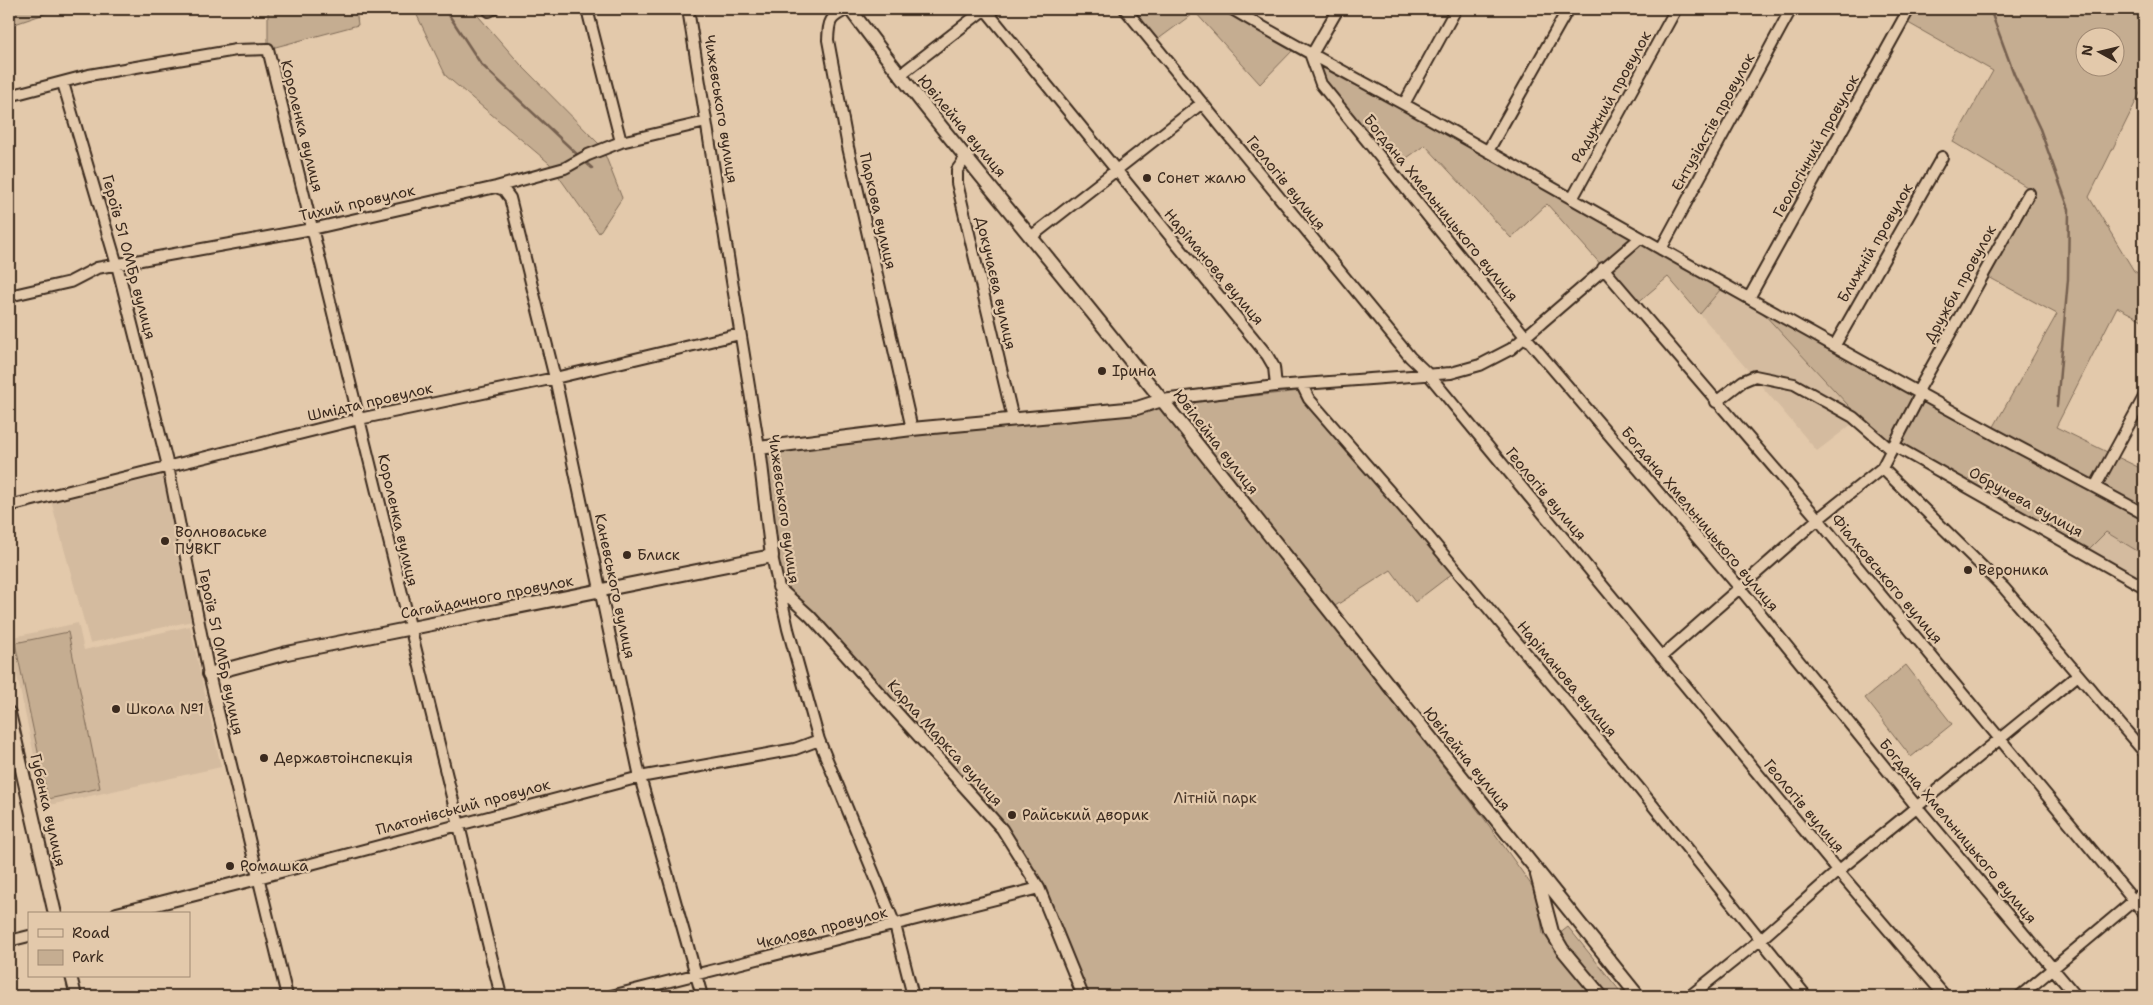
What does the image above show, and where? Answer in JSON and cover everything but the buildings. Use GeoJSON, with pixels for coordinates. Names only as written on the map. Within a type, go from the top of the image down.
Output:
{"type":"FeatureCollection","features":[{"type":"Feature","properties":{"kind":"street"},"geometry":{"type":"LineString","coordinates":[[587,9],[622,142]]}},
{"type":"Feature","properties":{"kind":"street","name":"Чижевського вулиця"},"geometry":{"type":"LineString","coordinates":[[688,9],[759,448],[772,556],[778,587],[819,740],[895,925],[913,996]]}},
{"type":"Feature","properties":{"kind":"street","name":"Ювілейна вулиця"},"geometry":{"type":"LineString","coordinates":[[849,9],[900,75],[1032,236],[1536,873],[1638,996]]}},
{"type":"Feature","properties":{"kind":"street","name":"Паркова вулиця"},"geometry":{"type":"LineString","coordinates":[[849,9],[832,17],[828,24],[828,40],[848,147],[912,429]]}},
{"type":"Feature","properties":{"kind":"street"},"geometry":{"type":"LineString","coordinates":[[900,75],[985,9]]}},
{"type":"Feature","properties":{"kind":"street","name":"Наріманова вулиця"},"geometry":{"type":"LineString","coordinates":[[985,9],[1267,355],[1274,367],[1276,386]]}},
{"type":"Feature","properties":{"kind":"street","name":"Геологів вулиця"},"geometry":{"type":"LineString","coordinates":[[1125,9],[1410,357],[1428,376],[1838,871],[1945,996]]}},
{"type":"Feature","properties":{"kind":"street"},"geometry":{"type":"LineString","coordinates":[[1232,9],[1311,56],[1333,65],[1404,104],[1640,238],[2144,514]]}},
{"type":"Feature","properties":{"kind":"street"},"geometry":{"type":"LineString","coordinates":[[1311,56],[1338,9]]}},
{"type":"Feature","properties":{"kind":"street"},"geometry":{"type":"LineString","coordinates":[[1404,104],[1456,9]]}},
{"type":"Feature","properties":{"kind":"street"},"geometry":{"type":"LineString","coordinates":[[1488,151],[1568,9]]}},
{"type":"Feature","properties":{"kind":"street","name":"Радужний провулок"},"geometry":{"type":"LineString","coordinates":[[1572,199],[1676,9]]}},
{"type":"Feature","properties":{"kind":"street","name":"Ентузіастів провулок"},"geometry":{"type":"LineString","coordinates":[[1660,249],[1791,9]]}},
{"type":"Feature","properties":{"kind":"street","name":"Геологічний провулок"},"geometry":{"type":"LineString","coordinates":[[1749,298],[1909,9]]}},
{"type":"Feature","properties":{"kind":"street","name":"Короленка вулиця"},"geometry":{"type":"LineString","coordinates":[[64,83],[89,74],[236,50],[268,49],[409,629],[501,996]]}},
{"type":"Feature","properties":{"kind":"street","name":"Богдана Хмельницького вулиця"},"geometry":{"type":"LineString","coordinates":[[1311,56],[1321,84],[1524,335],[1739,587],[1918,807],[2076,996]]}},
{"type":"Feature","properties":{"kind":"street"},"geometry":{"type":"LineString","coordinates":[[9,96],[64,83]]}},
{"type":"Feature","properties":{"kind":"street","name":"Героїв 51 ОМБр вулиця"},"geometry":{"type":"LineString","coordinates":[[64,83],[117,265],[168,466],[209,674],[287,996]]}},
{"type":"Feature","properties":{"kind":"street"},"geometry":{"type":"LineString","coordinates":[[1032,236],[1202,103]]}},
{"type":"Feature","properties":{"kind":"street","name":"Тихий провулок"},"geometry":{"type":"LineString","coordinates":[[9,296],[70,282],[97,268],[312,229],[496,187],[565,168],[588,155],[622,142],[706,122]]}},
{"type":"Feature","properties":{"kind":"street","name":"Докучаєва вулиця"},"geometry":{"type":"LineString","coordinates":[[967,156],[957,170],[957,183],[1013,419]]}},
{"type":"Feature","properties":{"kind":"street","name":"Ближній провулок"},"geometry":{"type":"LineString","coordinates":[[1834,345],[1942,157]]}},
{"type":"Feature","properties":{"kind":"street","name":"Каневського вулиця"},"geometry":{"type":"LineString","coordinates":[[496,187],[504,190],[510,198],[555,378],[640,777],[702,996]]}},
{"type":"Feature","properties":{"kind":"street","name":"Дружби провулок"},"geometry":{"type":"LineString","coordinates":[[1882,468],[1920,392],[2029,192]]}},
{"type":"Feature","properties":{"kind":"street"},"geometry":{"type":"LineString","coordinates":[[759,448],[912,429],[1137,408],[1162,400],[1276,386],[1452,373],[1480,365],[1511,349],[1524,335],[1640,238]]}},
{"type":"Feature","properties":{"kind":"street","name":"Фіалковського вулиця"},"geometry":{"type":"LineString","coordinates":[[1604,268],[1716,402],[1818,519],[2144,913]]}},
{"type":"Feature","properties":{"kind":"street","name":"Шмідта провулок"},"geometry":{"type":"LineString","coordinates":[[9,506],[359,419],[555,378],[740,334]]}},
{"type":"Feature","properties":{"kind":"street","name":"Обручева вулиця"},"geometry":{"type":"LineString","coordinates":[[1716,402],[1742,381],[1755,376],[1794,384],[1853,417],[1892,448],[2144,587]]}},
{"type":"Feature","properties":{"kind":"street","name":"Наріманова вулиця"},"geometry":{"type":"LineString","coordinates":[[1302,385],[1309,400],[1418,523],[1632,780],[1806,996]]}},
{"type":"Feature","properties":{"kind":"street"},"geometry":{"type":"LineString","coordinates":[[2095,487],[2144,397]]}},
{"type":"Feature","properties":{"kind":"street"},"geometry":{"type":"LineString","coordinates":[[1661,657],[1818,519],[1882,468],[2004,588],[2144,752]]}},
{"type":"Feature","properties":{"kind":"street","name":"Сагайдачного провулок"},"geometry":{"type":"LineString","coordinates":[[209,674],[287,653],[772,556]]}},
{"type":"Feature","properties":{"kind":"street","name":"Карла Маркса вулиця"},"geometry":{"type":"LineString","coordinates":[[778,587],[810,616],[1002,829],[1039,888],[1083,996]]}},
{"type":"Feature","properties":{"kind":"street"},"geometry":{"type":"LineString","coordinates":[[1690,996],[1760,940],[1838,871],[2078,676]]}},
{"type":"Feature","properties":{"kind":"street","name":"Губенка вулиця"},"geometry":{"type":"LineString","coordinates":[[9,713],[55,912]]}},
{"type":"Feature","properties":{"kind":"street","name":"Платонівський провулок"},"geometry":{"type":"LineString","coordinates":[[125,912],[640,777],[795,749],[819,740]]}},
{"type":"Feature","properties":{"kind":"street","name":"Ювілейна вулиця"},"geometry":{"type":"LineString","coordinates":[[1536,873],[1552,932],[1562,949],[1601,996]]}},
{"type":"Feature","properties":{"kind":"street","name":"Чкалова провулок"},"geometry":{"type":"LineString","coordinates":[[611,996],[1039,888]]}},
{"type":"Feature","properties":{"kind":"street"},"geometry":{"type":"LineString","coordinates":[[2020,996],[2144,892]]}},
{"type":"Feature","properties":{"kind":"street"},"geometry":{"type":"LineString","coordinates":[[1552,932],[1554,921],[1557,917],[1567,915],[1576,921]]}},
{"type":"Feature","properties":{"kind":"street"},"geometry":{"type":"LineString","coordinates":[[9,941],[28,936]]}},
{"type":"Feature","properties":{"kind":"street"},"geometry":{"type":"LineString","coordinates":[[71,978],[76,996]]}},
{"type":"Feature","properties":{"kind":"shaded area"},"geometry":{"type":"Polygon","coordinates":[[[1725,284],[1749,298],[1860,418],[1817,451],[1700,314],[1725,284]]]}},
{"type":"Feature","properties":{"kind":"shaded area"},"geometry":{"type":"Polygon","coordinates":[[[163,476],[197,620],[90,643],[51,501],[163,476]]]}},
{"type":"Feature","properties":{"kind":"shaded area"},"geometry":{"type":"Polygon","coordinates":[[[2106,532],[2144,555],[2144,587],[2086,552],[2106,532]]]}},
{"type":"Feature","properties":{"kind":"shaded area","name":"Школа №1"},"geometry":{"type":"Polygon","coordinates":[[[78,623],[84,650],[190,626],[221,767],[45,806],[9,638],[78,623]]]}},
{"type":"Feature","properties":{"kind":"green space"},"geometry":{"type":"Polygon","coordinates":[[[9,9],[59,9],[9,26],[9,9]]]}},
{"type":"Feature","properties":{"kind":"green space"},"geometry":{"type":"Polygon","coordinates":[[[268,9],[356,9],[358,25],[268,49],[268,9]]]}},
{"type":"Feature","properties":{"kind":"green space"},"geometry":{"type":"Polygon","coordinates":[[[414,9],[472,9],[521,65],[602,147],[622,198],[599,233],[549,163],[446,76],[414,9]]]}},
{"type":"Feature","properties":{"kind":"green space"},"geometry":{"type":"Polygon","coordinates":[[[1125,9],[1232,9],[1296,47],[1260,84],[1195,12],[1153,43],[1125,9]]]}},
{"type":"Feature","properties":{"kind":"green space"},"geometry":{"type":"Polygon","coordinates":[[[1909,9],[2144,9],[2144,85],[2089,197],[2134,271],[2144,276],[2144,321],[2117,307],[2056,427],[2144,470],[2144,555],[2106,532],[2086,552],[1893,445],[1860,418],[1749,298],[1991,432],[2057,314],[1983,274],[2032,190],[1953,142],[1993,71],[1903,20],[1909,9]]]}},
{"type":"Feature","properties":{"kind":"green space"},"geometry":{"type":"Polygon","coordinates":[[[1311,56],[1725,284],[1700,314],[1668,277],[1636,304],[1547,204],[1511,238],[1425,145],[1390,170],[1321,84],[1311,56]]]}},
{"type":"Feature","properties":{"kind":"green space"},"geometry":{"type":"Polygon","coordinates":[[[1301,391],[1304,400],[1453,573],[1415,602],[1391,570],[1335,606],[1185,421],[1188,411],[1196,402],[1301,391]]]}},
{"type":"Feature","properties":{"kind":"green space","name":"Літній парк"},"geometry":{"type":"Polygon","coordinates":[[[1155,401],[1483,817],[1537,893],[1543,934],[1595,996],[1083,996],[1039,888],[1002,829],[778,587],[759,448],[1155,401]]]}},
{"type":"Feature","properties":{"kind":"green space"},"geometry":{"type":"Polygon","coordinates":[[[68,632],[100,788],[48,799],[15,643],[68,632]]]}},
{"type":"Feature","properties":{"kind":"green space"},"geometry":{"type":"Polygon","coordinates":[[[1906,665],[1952,724],[1911,757],[1865,698],[1906,665]]]}},
{"type":"Feature","properties":{"kind":"green space"},"geometry":{"type":"Polygon","coordinates":[[[1568,927],[1624,996],[1602,996],[1554,938],[1568,927]]]}},
{"type":"Feature","properties":{"kind":"waterway"},"geometry":{"type":"LineString","coordinates":[[445,9],[481,64],[580,157]]}},
{"type":"Feature","properties":{"kind":"waterway"},"geometry":{"type":"LineString","coordinates":[[1990,9],[2014,74],[2040,129],[2069,209],[2068,279],[2057,406]]}},
{"type":"Feature","properties":{"kind":"waterway"},"geometry":{"type":"LineString","coordinates":[[584,161],[592,168]]}},
{"type":"Feature","properties":{"kind":"place","name":"Сонет жалю"},"geometry":{"type":"Point","coordinates":[1147,178]}},
{"type":"Feature","properties":{"kind":"place","name":"Ірина"},"geometry":{"type":"Point","coordinates":[1102,371]}},
{"type":"Feature","properties":{"kind":"place","name":"Волноваське ПУВКГ"},"geometry":{"type":"Point","coordinates":[165,541]}},
{"type":"Feature","properties":{"kind":"place","name":"Блиск"},"geometry":{"type":"Point","coordinates":[627,555]}},
{"type":"Feature","properties":{"kind":"place","name":"Вероника"},"geometry":{"type":"Point","coordinates":[1968,570]}},
{"type":"Feature","properties":{"kind":"place","name":"Школа №1"},"geometry":{"type":"Point","coordinates":[116,709]}},
{"type":"Feature","properties":{"kind":"place","name":"Державтоінспекція"},"geometry":{"type":"Point","coordinates":[264,758]}},
{"type":"Feature","properties":{"kind":"place","name":"Райський дворик"},"geometry":{"type":"Point","coordinates":[1012,815]}},
{"type":"Feature","properties":{"kind":"place","name":"Ромашка"},"geometry":{"type":"Point","coordinates":[230,866]}}]}
